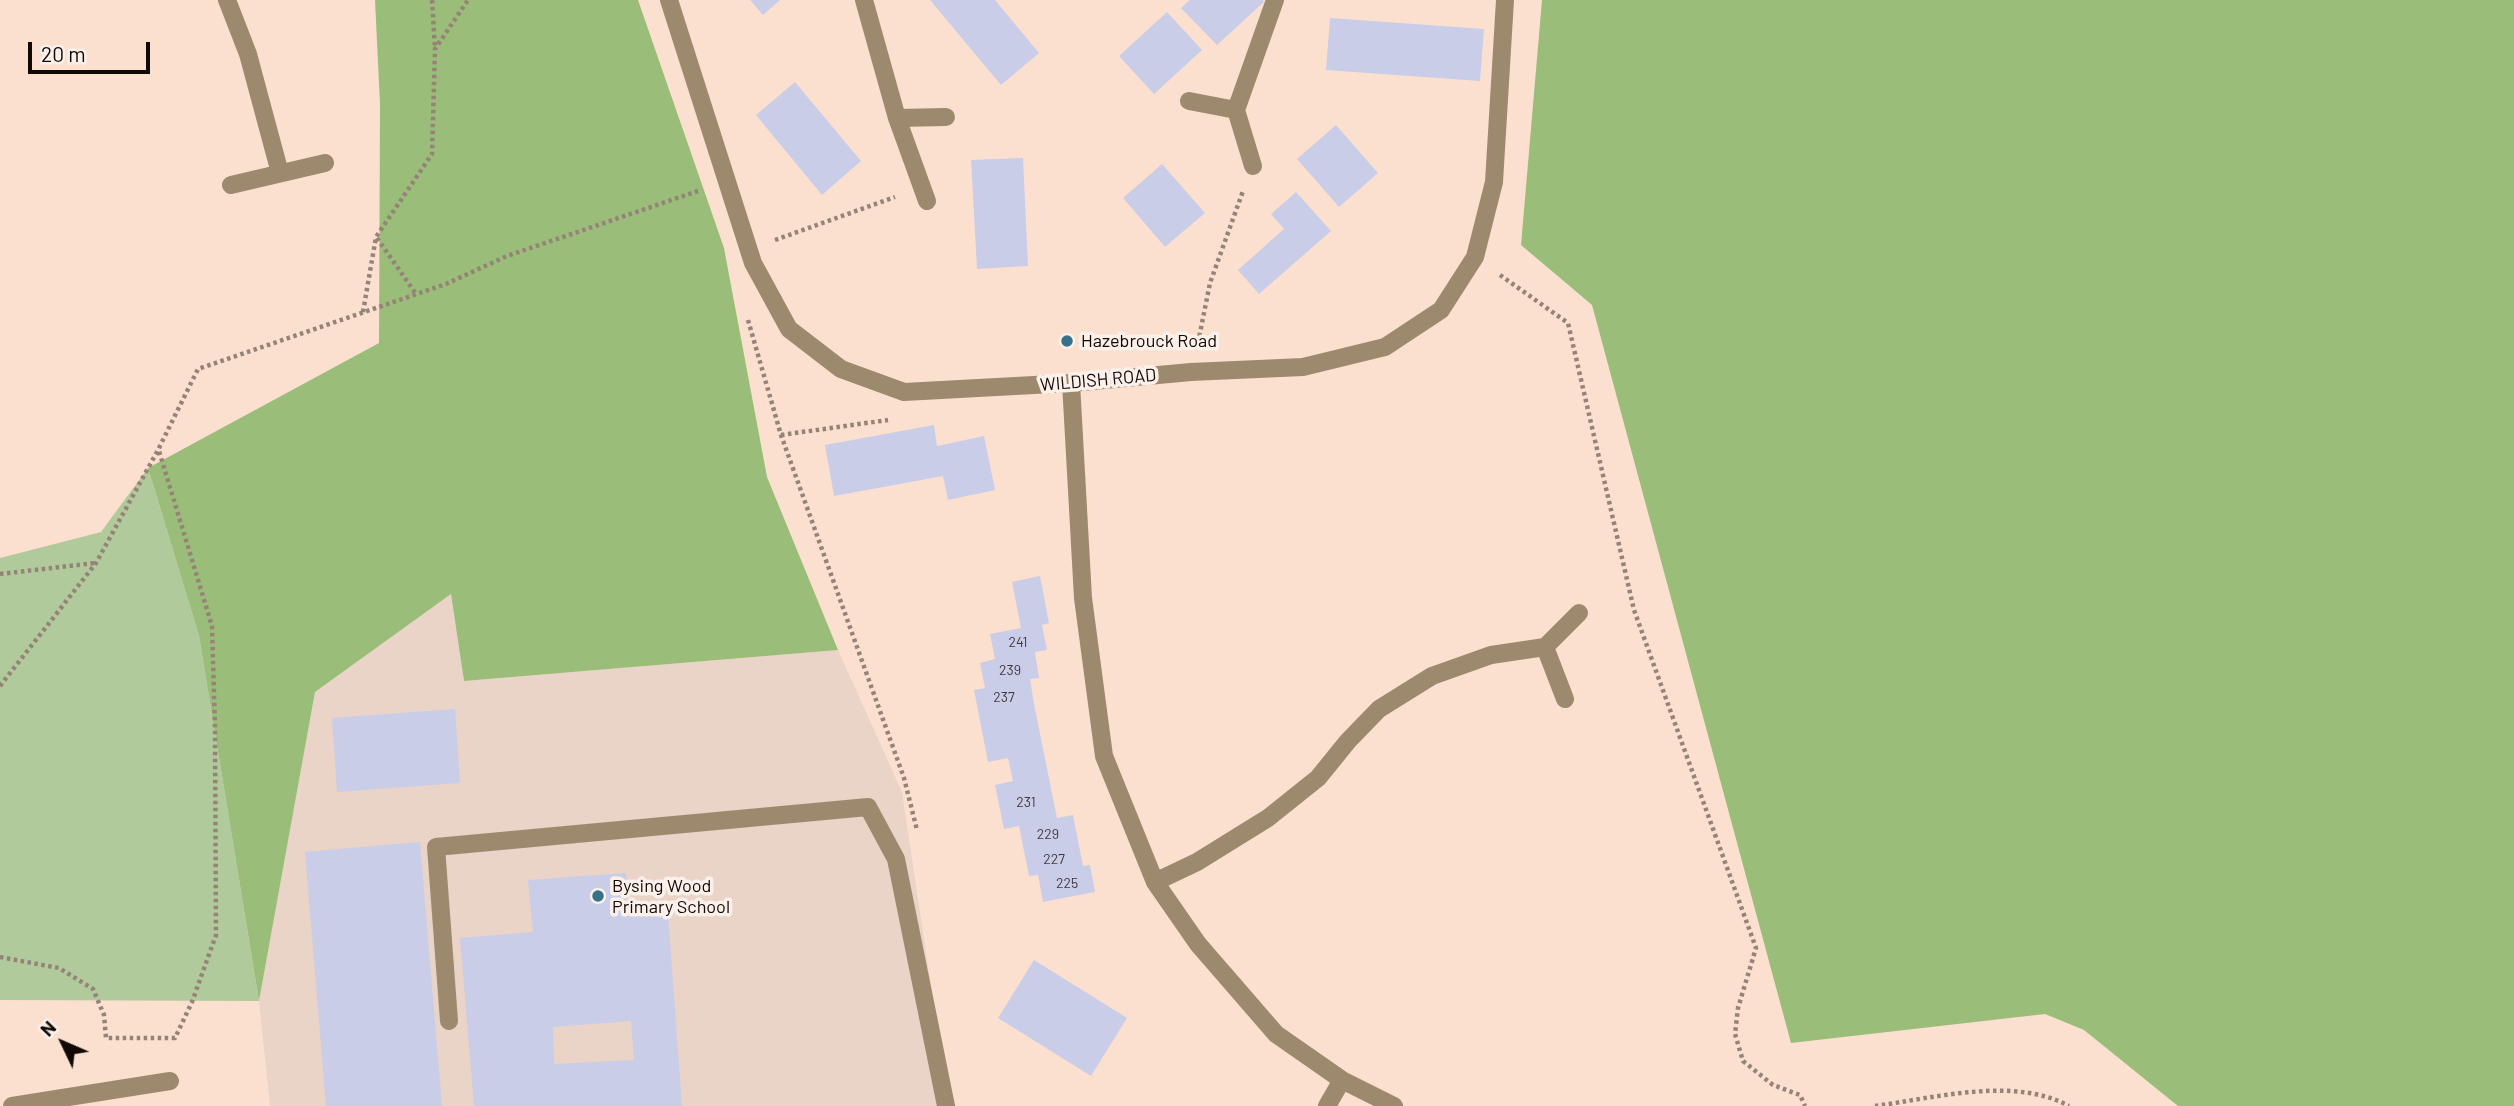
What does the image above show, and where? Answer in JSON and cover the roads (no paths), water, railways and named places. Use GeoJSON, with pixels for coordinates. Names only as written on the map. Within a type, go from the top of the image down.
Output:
{"type":"FeatureCollection","features":[{"type":"Feature","properties":{"kind":"street"},"geometry":{"type":"LineString","coordinates":[[227,0],[248,54],[280,173]]}},
{"type":"Feature","properties":{"kind":"street","name":"WILDISH ROAD"},"geometry":{"type":"LineString","coordinates":[[669,0],[753,264],[789,329],[841,369],[904,392],[1303,367],[1385,347],[1441,310],[1475,257],[1494,181],[1504,0]]}},
{"type":"Feature","properties":{"kind":"street"},"geometry":{"type":"LineString","coordinates":[[864,0],[897,118],[925,194]]}},
{"type":"Feature","properties":{"kind":"street"},"geometry":{"type":"LineString","coordinates":[[1253,166],[1236,110],[1275,0]]}},
{"type":"Feature","properties":{"kind":"street"},"geometry":{"type":"LineString","coordinates":[[1189,100],[1236,110]]}},
{"type":"Feature","properties":{"kind":"street"},"geometry":{"type":"LineString","coordinates":[[897,118],[946,117]]}},
{"type":"Feature","properties":{"kind":"street"},"geometry":{"type":"LineString","coordinates":[[231,185],[325,163]]}},
{"type":"Feature","properties":{"kind":"street"},"geometry":{"type":"LineString","coordinates":[[1071,383],[1083,598],[1104,756],[1155,882],[1198,944],[1276,1034],[1342,1080],[1394,1106]]}},
{"type":"Feature","properties":{"kind":"street"},"geometry":{"type":"LineString","coordinates":[[1155,882],[1197,862],[1268,818],[1318,778],[1379,709],[1432,676],[1491,655],[1545,647],[1579,613]]}},
{"type":"Feature","properties":{"kind":"street"},"geometry":{"type":"LineString","coordinates":[[1545,647],[1564,699]]}},
{"type":"Feature","properties":{"kind":"street"},"geometry":{"type":"LineString","coordinates":[[449,1021],[436,847],[868,807],[896,859],[946,1106]]}},
{"type":"Feature","properties":{"kind":"street"},"geometry":{"type":"LineString","coordinates":[[1327,1106],[1342,1080]]}},
{"type":"Feature","properties":{"kind":"street"},"geometry":{"type":"LineString","coordinates":[[12,1106],[170,1081]]}},
{"type":"Feature","properties":{"kind":"place","name":"Hazebrouck Road"},"geometry":{"type":"Point","coordinates":[1067,341]}},
{"type":"Feature","properties":{"kind":"place","name":"Bysing Wood Primary School"},"geometry":{"type":"Point","coordinates":[598,896]}}]}
